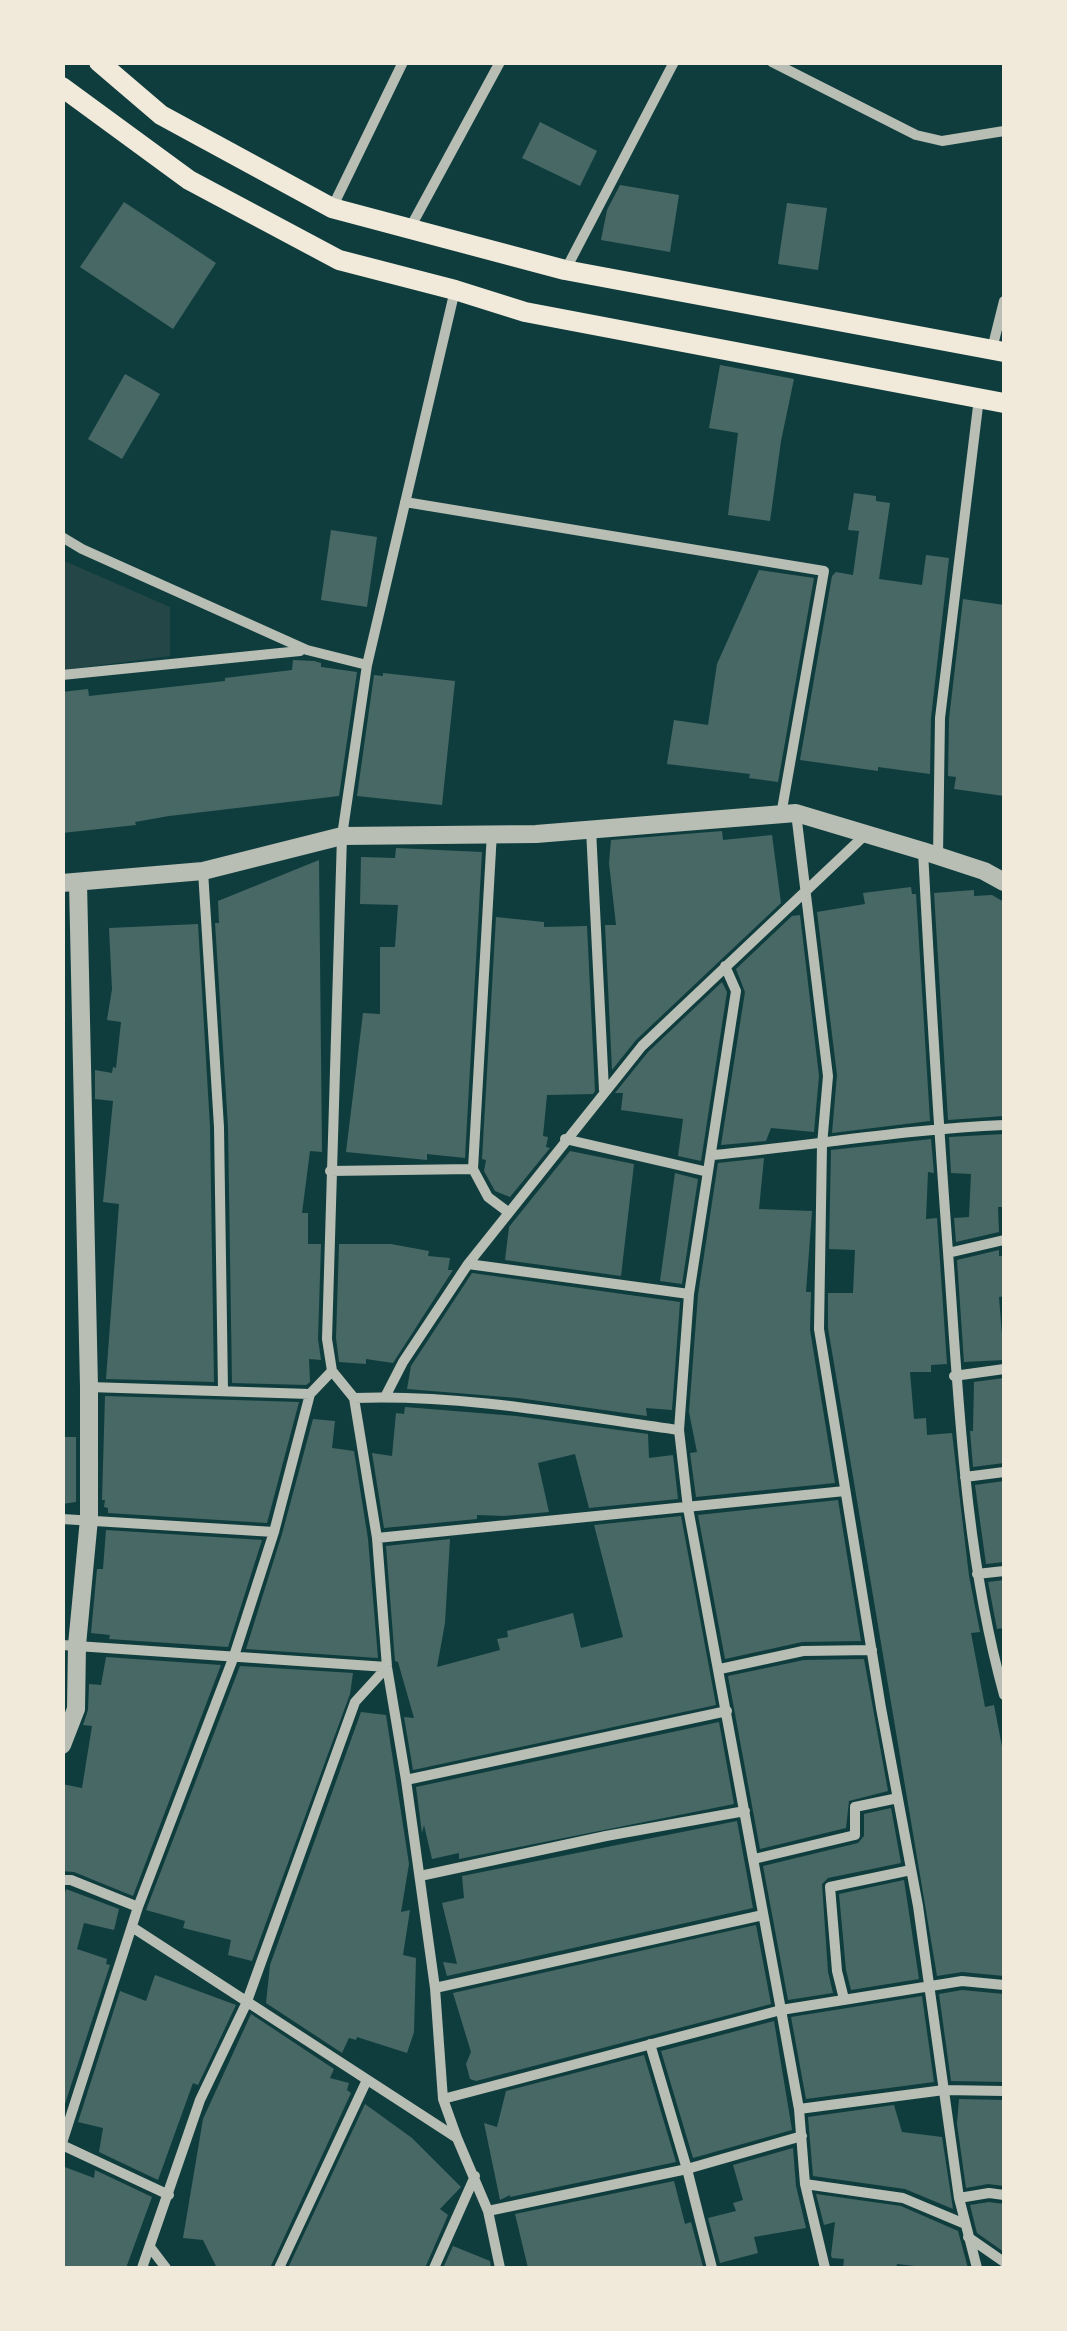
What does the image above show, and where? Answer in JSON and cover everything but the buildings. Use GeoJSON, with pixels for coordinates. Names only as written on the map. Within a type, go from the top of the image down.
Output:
{"type":"FeatureCollection","features":[{"type":"Feature","properties":{"kind":"main road"},"geometry":{"type":"LineString","coordinates":[[99,62],[162,115],[332,208],[565,270],[998,350]]}},
{"type":"Feature","properties":{"kind":"main road"},"geometry":{"type":"LineString","coordinates":[[62,87],[188,180],[339,260],[525,312],[1004,403]]}},
{"type":"Feature","properties":{"kind":"street"},"geometry":{"type":"LineString","coordinates":[[332,208],[403,62]]}},
{"type":"Feature","properties":{"kind":"street"},"geometry":{"type":"LineString","coordinates":[[408,230],[500,62]]}},
{"type":"Feature","properties":{"kind":"street"},"geometry":{"type":"LineString","coordinates":[[565,270],[674,62]]}},
{"type":"Feature","properties":{"kind":"street"},"geometry":{"type":"LineString","coordinates":[[772,62],[916,135],[942,141],[1004,131]]}},
{"type":"Feature","properties":{"kind":"street"},"geometry":{"type":"LineString","coordinates":[[456,290],[366,664],[342,836],[327,1339],[332,1370],[354,1398],[377,1538],[387,1667],[435,1988],[443,2099],[488,2211],[500,2268]]}},
{"type":"Feature","properties":{"kind":"street"},"geometry":{"type":"LineString","coordinates":[[998,350],[1004,300]]}},
{"type":"Feature","properties":{"kind":"street"},"geometry":{"type":"LineString","coordinates":[[979,398],[940,718],[930,854],[937,1128],[954,1376],[977,1574],[1004,1694]]}},
{"type":"Feature","properties":{"kind":"street"},"geometry":{"type":"LineString","coordinates":[[405,502],[824,571],[788,814],[806,890],[828,1076],[822,1145],[819,1330],[912,1870],[958,2198],[977,2268]]}},
{"type":"Feature","properties":{"kind":"street"},"geometry":{"type":"LineString","coordinates":[[62,537],[307,650],[366,664]]}},
{"type":"Feature","properties":{"kind":"street"},"geometry":{"type":"LineString","coordinates":[[62,676],[307,650]]}},
{"type":"Feature","properties":{"kind":"street"},"geometry":{"type":"LineString","coordinates":[[62,1744],[76,1709],[70,1645],[89,1519],[90,1387],[70,883],[203,871],[342,836],[536,834],[788,814],[1004,879]]}},
{"type":"Feature","properties":{"kind":"street"},"geometry":{"type":"LineString","coordinates":[[591,830],[604,1091]]}},
{"type":"Feature","properties":{"kind":"street"},"geometry":{"type":"LineString","coordinates":[[492,832],[473,1169],[488,1197],[508,1212]]}},
{"type":"Feature","properties":{"kind":"street"},"geometry":{"type":"LineString","coordinates":[[384,1397],[468,1264],[642,1046],[866,835]]}},
{"type":"Feature","properties":{"kind":"street"},"geometry":{"type":"LineString","coordinates":[[203,871],[219,1127],[223,1390]]}},
{"type":"Feature","properties":{"kind":"street"},"geometry":{"type":"LineString","coordinates":[[725,966],[736,991],[689,1294],[679,1430],[688,1508],[799,2109],[805,2184],[825,2268]]}},
{"type":"Feature","properties":{"kind":"street"},"geometry":{"type":"LineString","coordinates":[[712,1154],[822,1145],[937,1128],[1004,1125]]}},
{"type":"Feature","properties":{"kind":"street"},"geometry":{"type":"LineString","coordinates":[[566,1139],[708,1172]]}},
{"type":"Feature","properties":{"kind":"street"},"geometry":{"type":"LineString","coordinates":[[330,1171],[473,1169]]}},
{"type":"Feature","properties":{"kind":"street"},"geometry":{"type":"LineString","coordinates":[[948,1254],[1004,1240]]}},
{"type":"Feature","properties":{"kind":"street"},"geometry":{"type":"LineString","coordinates":[[468,1264],[689,1294]]}},
{"type":"Feature","properties":{"kind":"street"},"geometry":{"type":"LineString","coordinates":[[954,1376],[1004,1369]]}},
{"type":"Feature","properties":{"kind":"street"},"geometry":{"type":"LineString","coordinates":[[169,2194],[62,2144],[138,1908],[234,1656],[274,1532],[310,1394],[332,1370]]}},
{"type":"Feature","properties":{"kind":"street"},"geometry":{"type":"LineString","coordinates":[[90,1387],[310,1394]]}},
{"type":"Feature","properties":{"kind":"street"},"geometry":{"type":"LineString","coordinates":[[354,1398],[536,1410],[679,1430]]}},
{"type":"Feature","properties":{"kind":"street"},"geometry":{"type":"LineString","coordinates":[[965,1477],[1004,1472]]}},
{"type":"Feature","properties":{"kind":"street"},"geometry":{"type":"LineString","coordinates":[[377,1538],[846,1491]]}},
{"type":"Feature","properties":{"kind":"street"},"geometry":{"type":"LineString","coordinates":[[62,1519],[274,1532]]}},
{"type":"Feature","properties":{"kind":"street"},"geometry":{"type":"LineString","coordinates":[[977,1574],[1004,1571]]}},
{"type":"Feature","properties":{"kind":"street"},"geometry":{"type":"LineString","coordinates":[[70,1645],[387,1667]]}},
{"type":"Feature","properties":{"kind":"street"},"geometry":{"type":"LineString","coordinates":[[720,1669],[804,1651],[872,1650]]}},
{"type":"Feature","properties":{"kind":"street"},"geometry":{"type":"LineString","coordinates":[[142,2268],[200,2100],[246,2004],[355,1702],[387,1667]]}},
{"type":"Feature","properties":{"kind":"street"},"geometry":{"type":"LineString","coordinates":[[406,1780],[727,1711]]}},
{"type":"Feature","properties":{"kind":"street"},"geometry":{"type":"LineString","coordinates":[[754,1859],[856,1835],[855,1807],[898,1798]]}},
{"type":"Feature","properties":{"kind":"street"},"geometry":{"type":"LineString","coordinates":[[420,1876],[745,1811]]}},
{"type":"Feature","properties":{"kind":"street"},"geometry":{"type":"LineString","coordinates":[[844,1998],[837,1971],[830,1887],[912,1870]]}},
{"type":"Feature","properties":{"kind":"street"},"geometry":{"type":"LineString","coordinates":[[62,1880],[138,1908]]}},
{"type":"Feature","properties":{"kind":"street"},"geometry":{"type":"LineString","coordinates":[[435,1988],[763,1915]]}},
{"type":"Feature","properties":{"kind":"street"},"geometry":{"type":"LineString","coordinates":[[132,1926],[246,2004],[457,2138]]}},
{"type":"Feature","properties":{"kind":"street"},"geometry":{"type":"LineString","coordinates":[[443,2099],[781,2010],[962,1981],[1004,1985]]}},
{"type":"Feature","properties":{"kind":"street"},"geometry":{"type":"LineString","coordinates":[[650,2044],[712,2268]]}},
{"type":"Feature","properties":{"kind":"street"},"geometry":{"type":"LineString","coordinates":[[279,2268],[366,2082]]}},
{"type":"Feature","properties":{"kind":"street"},"geometry":{"type":"LineString","coordinates":[[799,2109],[944,2090],[1004,2090]]}},
{"type":"Feature","properties":{"kind":"street"},"geometry":{"type":"LineString","coordinates":[[488,2211],[687,2169],[802,2136]]}},
{"type":"Feature","properties":{"kind":"street"},"geometry":{"type":"LineString","coordinates":[[434,2268],[475,2176]]}},
{"type":"Feature","properties":{"kind":"street"},"geometry":{"type":"LineString","coordinates":[[805,2184],[902,2198],[965,2224]]}},
{"type":"Feature","properties":{"kind":"street"},"geometry":{"type":"LineString","coordinates":[[958,2198],[1004,2195]]}},
{"type":"Feature","properties":{"kind":"street"},"geometry":{"type":"LineString","coordinates":[[968,2237],[1004,2262]]}},
{"type":"Feature","properties":{"kind":"street"},"geometry":{"type":"LineString","coordinates":[[150,2247],[166,2268]]}},
{"type":"Feature","properties":{"kind":"shaded area"},"geometry":{"type":"Polygon","coordinates":[[[62,560],[170,607],[170,656],[63,670],[62,560]]]}}]}
